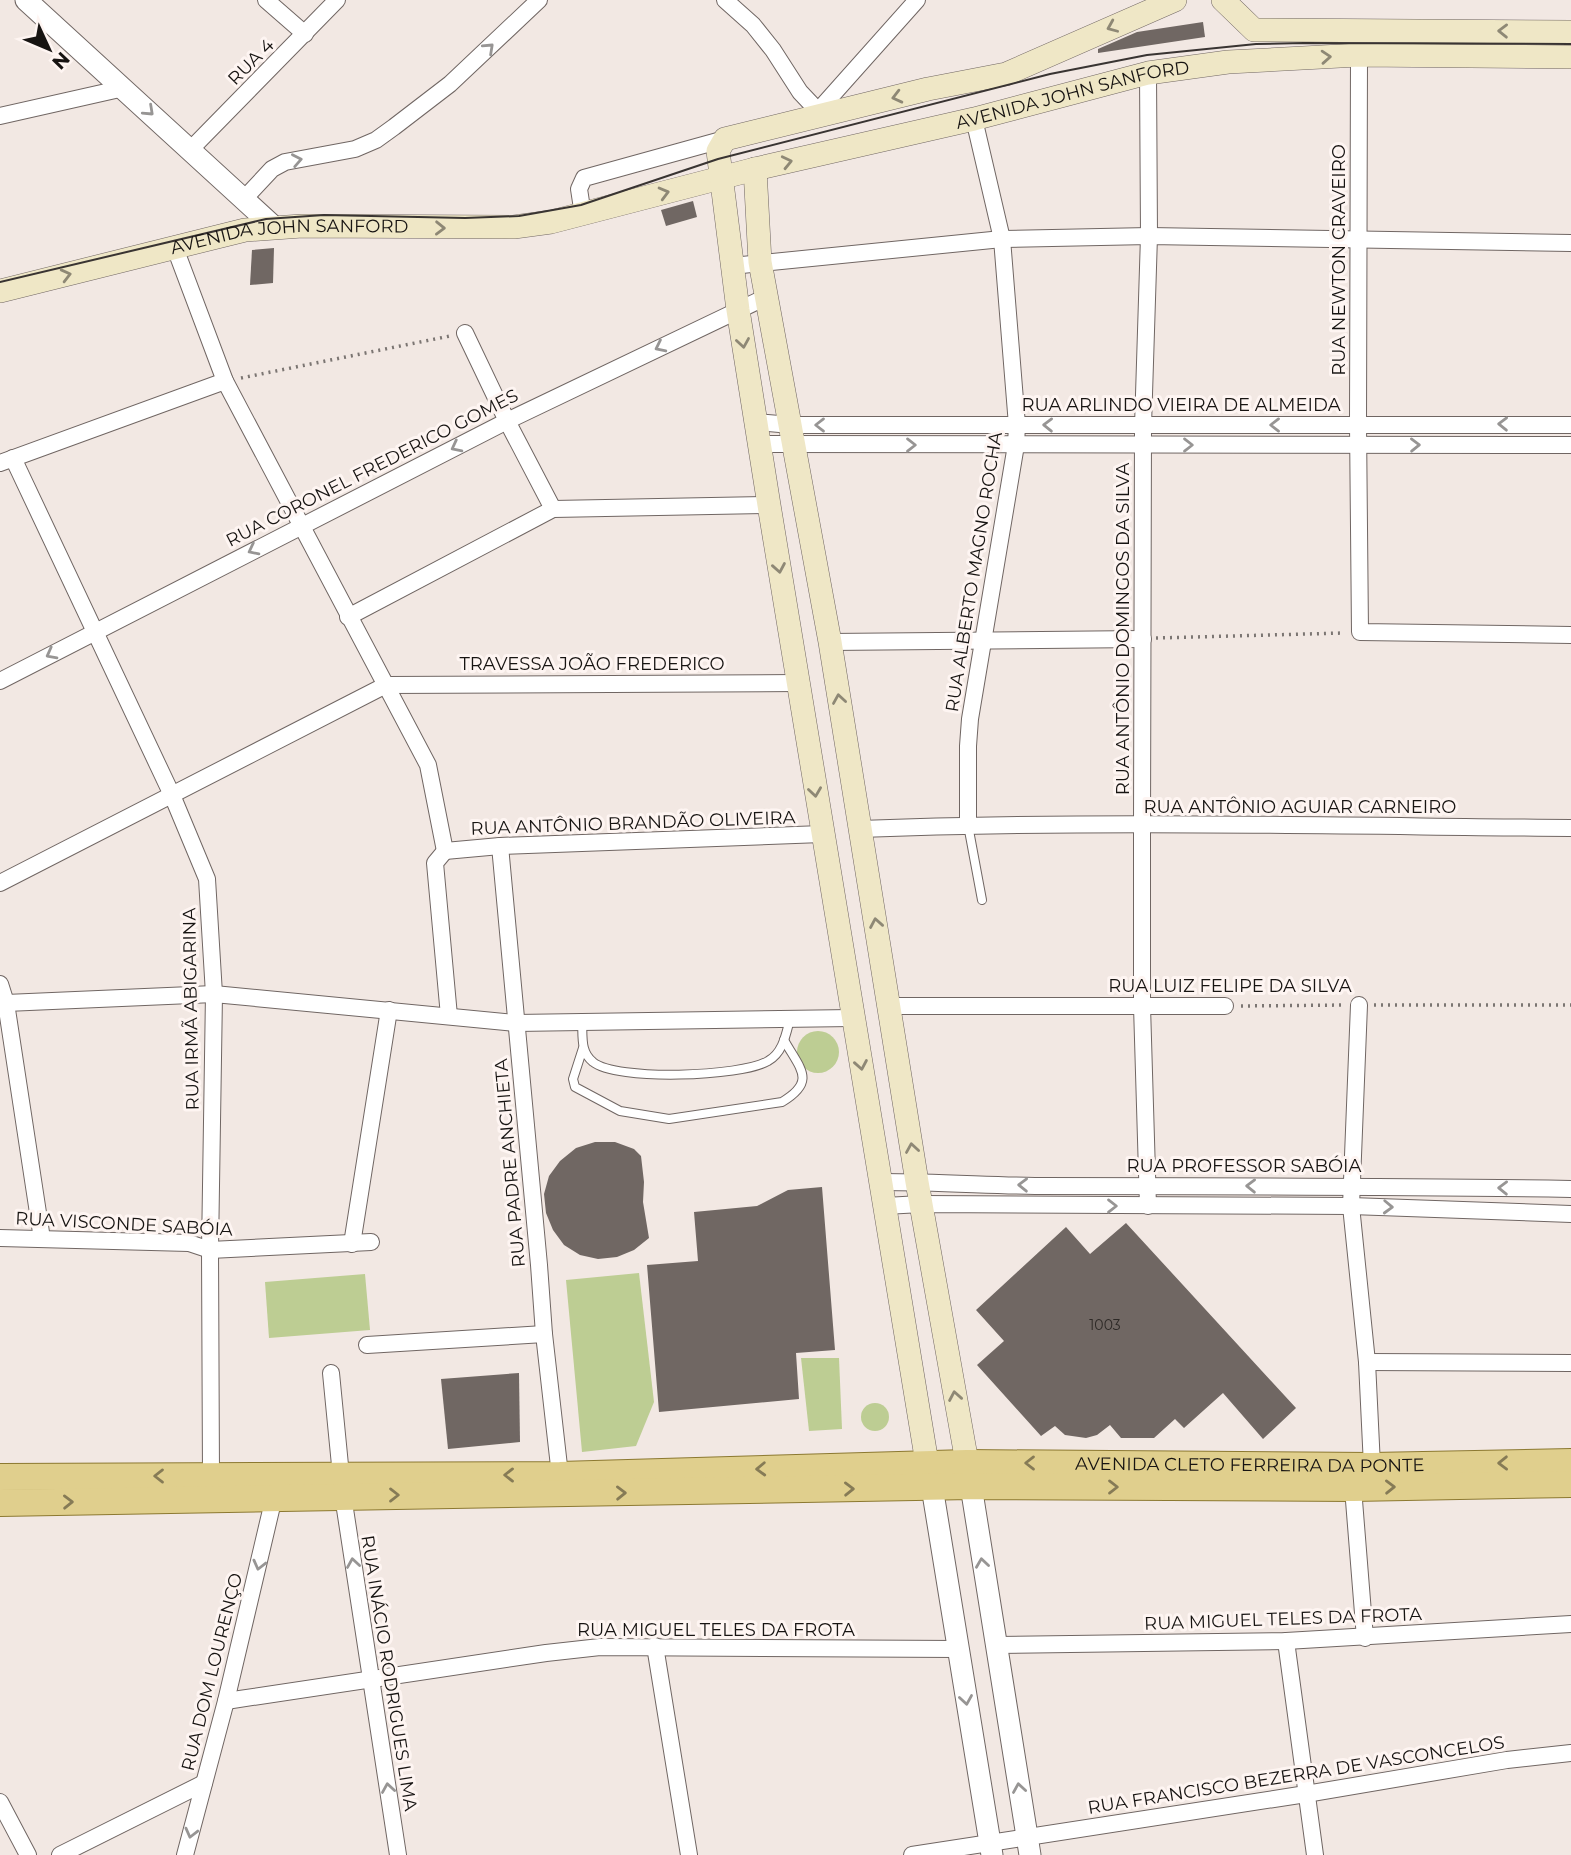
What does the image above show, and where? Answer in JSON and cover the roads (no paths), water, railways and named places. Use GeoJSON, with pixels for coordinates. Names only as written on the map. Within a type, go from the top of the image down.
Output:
{"type":"FeatureCollection","features":[{"type":"Feature","properties":{"kind":"main road","name":"AVENIDA JOHN SANFORD"},"geometry":{"type":"LineString","coordinates":[[724,139],[816,114],[1006,74],[1175,0]]}},
{"type":"Feature","properties":{"kind":"main road"},"geometry":{"type":"LineString","coordinates":[[1223,0],[1254,30],[1258,60]]}},
{"type":"Feature","properties":{"kind":"main road"},"geometry":{"type":"LineString","coordinates":[[1254,30],[1571,32]]}},
{"type":"Feature","properties":{"kind":"main road","name":"AVENIDA JOHN SANFORD"},"geometry":{"type":"LineString","coordinates":[[0,291],[245,230],[274,227],[514,227],[583,215],[755,169],[974,119],[1148,73],[1258,60],[1359,55],[1571,57]]}},
{"type":"Feature","properties":{"kind":"main road"},"geometry":{"type":"LineString","coordinates":[[724,139],[718,152],[738,310],[852,1018],[930,1476]]}},
{"type":"Feature","properties":{"kind":"main road"},"geometry":{"type":"LineString","coordinates":[[755,169],[760,261],[830,642],[919,1193],[969,1475]]}},
{"type":"Feature","properties":{"kind":"main road"},"geometry":{"type":"LineString","coordinates":[[833,894],[870,888]]}},
{"type":"Feature","properties":{"kind":"main road","name":"AVENIDA CLETO FERREIRA DA PONTE"},"geometry":{"type":"LineString","coordinates":[[930,1476],[1571,1462]]}},
{"type":"Feature","properties":{"kind":"main road"},"geometry":{"type":"LineString","coordinates":[[341,1486],[560,1475],[930,1476]]}},
{"type":"Feature","properties":{"kind":"main road","name":"AVENIDA CLETO FERREIRA DA PONTE"},"geometry":{"type":"LineString","coordinates":[[969,1475],[1353,1488],[1571,1484]]}},
{"type":"Feature","properties":{"kind":"main road"},"geometry":{"type":"LineString","coordinates":[[0,1478],[211,1476],[275,1488]]}},
{"type":"Feature","properties":{"kind":"main road"},"geometry":{"type":"LineString","coordinates":[[0,1503],[341,1486],[930,1476]]}},
{"type":"Feature","properties":{"kind":"street"},"geometry":{"type":"LineString","coordinates":[[26,0],[274,227]]}},
{"type":"Feature","properties":{"kind":"street"},"geometry":{"type":"LineString","coordinates":[[266,0],[305,34]]}},
{"type":"Feature","properties":{"kind":"street","name":"RUA 4"},"geometry":{"type":"LineString","coordinates":[[190,150],[337,0]]}},
{"type":"Feature","properties":{"kind":"street"},"geometry":{"type":"LineString","coordinates":[[244,199],[272,169],[285,162],[355,149],[376,140],[450,84],[539,0]]}},
{"type":"Feature","properties":{"kind":"street"},"geometry":{"type":"LineString","coordinates":[[725,0],[753,25],[773,50],[816,114],[917,0]]}},
{"type":"Feature","properties":{"kind":"street","name":"RUA NEWTON CRAVEIRO"},"geometry":{"type":"LineString","coordinates":[[1359,55],[1357,424],[1360,632],[1571,635]]}},
{"type":"Feature","properties":{"kind":"street","name":"RUA ANTÔNIO DOMINGOS DA SILVA"},"geometry":{"type":"LineString","coordinates":[[1148,73],[1149,236],[1143,426],[1142,825],[1142,1006],[1148,1206]]}},
{"type":"Feature","properties":{"kind":"street"},"geometry":{"type":"LineString","coordinates":[[0,116],[124,88]]}},
{"type":"Feature","properties":{"kind":"street","name":"RUA ALBERTO MAGNO ROCHA"},"geometry":{"type":"LineString","coordinates":[[968,825],[968,746],[1017,425],[1002,239],[974,119]]}},
{"type":"Feature","properties":{"kind":"street","name":"AVENIDA JOHN SANFORD"},"geometry":{"type":"LineString","coordinates":[[583,215],[579,189],[584,178],[724,139]]}},
{"type":"Feature","properties":{"kind":"street"},"geometry":{"type":"LineString","coordinates":[[732,266],[760,261],[1002,239],[1149,236],[1571,243]]}},
{"type":"Feature","properties":{"kind":"street"},"geometry":{"type":"LineString","coordinates":[[175,248],[225,381],[428,765],[445,851],[435,863],[449,1016]]}},
{"type":"Feature","properties":{"kind":"street","name":"RUA CORONEL FREDERICO GOMES"},"geometry":{"type":"LineString","coordinates":[[0,681],[507,421],[766,297]]}},
{"type":"Feature","properties":{"kind":"street"},"geometry":{"type":"LineString","coordinates":[[465,333],[553,509]]}},
{"type":"Feature","properties":{"kind":"street"},"geometry":{"type":"LineString","coordinates":[[6,461],[225,381]]}},
{"type":"Feature","properties":{"kind":"street"},"geometry":{"type":"LineString","coordinates":[[1469,444],[1470,424]]}},
{"type":"Feature","properties":{"kind":"street","name":"RUA ARLINDO VIEIRA DE ALMEIDA"},"geometry":{"type":"LineString","coordinates":[[792,435],[1017,425],[1571,425]]}},
{"type":"Feature","properties":{"kind":"street"},"geometry":{"type":"LineString","coordinates":[[757,433],[1016,445],[1571,445]]}},
{"type":"Feature","properties":{"kind":"street","name":"RUA IRMÃ ABIGARINA"},"geometry":{"type":"LineString","coordinates":[[6,461],[95,631],[172,795],[207,879],[214,994],[211,1476]]}},
{"type":"Feature","properties":{"kind":"street"},"geometry":{"type":"LineString","coordinates":[[348,617],[553,509],[769,505]]}},
{"type":"Feature","properties":{"kind":"street"},"geometry":{"type":"LineString","coordinates":[[830,642],[1143,639]]}},
{"type":"Feature","properties":{"kind":"street","name":"TRAVESSA JOÃO FREDERICO"},"geometry":{"type":"LineString","coordinates":[[386,685],[799,683]]}},
{"type":"Feature","properties":{"kind":"street"},"geometry":{"type":"LineString","coordinates":[[0,883],[386,685]]}},
{"type":"Feature","properties":{"kind":"street","name":"RUA ANTÔNIO AGUIAR CARNEIRO"},"geometry":{"type":"LineString","coordinates":[[860,829],[968,825],[1571,828]]}},
{"type":"Feature","properties":{"kind":"street","name":"RUA ANTÔNIO BRANDÃO OLIVEIRA"},"geometry":{"type":"LineString","coordinates":[[445,851],[500,846],[822,834]]}},
{"type":"Feature","properties":{"kind":"street","name":"RUA PADRE ANCHIETA"},"geometry":{"type":"LineString","coordinates":[[500,846],[544,1334],[560,1475]]}},
{"type":"Feature","properties":{"kind":"street"},"geometry":{"type":"LineString","coordinates":[[0,984],[6,1003],[42,1238]]}},
{"type":"Feature","properties":{"kind":"street"},"geometry":{"type":"LineString","coordinates":[[6,1003],[214,994],[516,1023],[852,1018]]}},
{"type":"Feature","properties":{"kind":"street"},"geometry":{"type":"LineString","coordinates":[[1359,1005],[1350,1185],[1367,1362],[1372,1465]]}},
{"type":"Feature","properties":{"kind":"street","name":"RUA LUIZ FELIPE DA SILVA"},"geometry":{"type":"LineString","coordinates":[[890,1006],[1225,1006]]}},
{"type":"Feature","properties":{"kind":"street"},"geometry":{"type":"LineString","coordinates":[[352,1244],[389,1010]]}},
{"type":"Feature","properties":{"kind":"street"},"geometry":{"type":"LineString","coordinates":[[882,1182],[919,1193],[1148,1206],[1351,1206],[1571,1214]]}},
{"type":"Feature","properties":{"kind":"street","name":"RUA PROFESSOR SABÓIA"},"geometry":{"type":"LineString","coordinates":[[919,1193],[1033,1186],[1148,1185],[1571,1189]]}},
{"type":"Feature","properties":{"kind":"street"},"geometry":{"type":"LineString","coordinates":[[1282,1207],[1283,1187]]}},
{"type":"Feature","properties":{"kind":"street"},"geometry":{"type":"LineString","coordinates":[[886,1206],[919,1193]]}},
{"type":"Feature","properties":{"kind":"street","name":"RUA VISCONDE SABÓIA"},"geometry":{"type":"LineString","coordinates":[[0,1238],[189,1243],[211,1250],[371,1242]]}},
{"type":"Feature","properties":{"kind":"street"},"geometry":{"type":"LineString","coordinates":[[367,1345],[544,1334]]}},
{"type":"Feature","properties":{"kind":"street"},"geometry":{"type":"LineString","coordinates":[[1367,1362],[1571,1363]]}},
{"type":"Feature","properties":{"kind":"street","name":"RUA INÁCIO RODRIGUES LIMA"},"geometry":{"type":"LineString","coordinates":[[331,1373],[341,1486],[398,1855]]}},
{"type":"Feature","properties":{"kind":"street"},"geometry":{"type":"LineString","coordinates":[[969,1475],[1029,1847]]}},
{"type":"Feature","properties":{"kind":"street"},"geometry":{"type":"LineString","coordinates":[[912,1855],[991,1850],[930,1476]]}},
{"type":"Feature","properties":{"kind":"street","name":"RUA DOM LOURENÇO"},"geometry":{"type":"LineString","coordinates":[[185,1855],[226,1700],[275,1488]]}},
{"type":"Feature","properties":{"kind":"street"},"geometry":{"type":"LineString","coordinates":[[1353,1488],[1365,1638]]}},
{"type":"Feature","properties":{"kind":"street","name":"RUA MIGUEL TELES DA FROTA"},"geometry":{"type":"LineString","coordinates":[[996,1645],[1286,1641],[1571,1624]]}},
{"type":"Feature","properties":{"kind":"street"},"geometry":{"type":"LineString","coordinates":[[1286,1641],[1315,1855]]}},
{"type":"Feature","properties":{"kind":"street"},"geometry":{"type":"LineString","coordinates":[[655,1646],[689,1855]]}},
{"type":"Feature","properties":{"kind":"street","name":"RUA MIGUEL TELES DA FROTA"},"geometry":{"type":"LineString","coordinates":[[226,1700],[600,1647],[958,1649]]}},
{"type":"Feature","properties":{"kind":"street","name":"RUA FRANCISCO BEZERRA DE VASCONCELOS"},"geometry":{"type":"LineString","coordinates":[[991,1850],[1029,1847],[1306,1794],[1507,1760],[1571,1753]]}},
{"type":"Feature","properties":{"kind":"street"},"geometry":{"type":"LineString","coordinates":[[60,1855],[204,1783]]}},
{"type":"Feature","properties":{"kind":"street"},"geometry":{"type":"LineString","coordinates":[[0,1802],[28,1855]]}},
{"type":"Feature","properties":{"kind":"lane"},"geometry":{"type":"LineString","coordinates":[[968,825],[982,900]]}},
{"type":"Feature","properties":{"kind":"lane"},"geometry":{"type":"LineString","coordinates":[[583,1048],[590,1060],[600,1067],[661,1075],[726,1073],[768,1062],[778,1054],[790,1019]]}},
{"type":"Feature","properties":{"kind":"lane"},"geometry":{"type":"LineString","coordinates":[[582,1021],[583,1048],[573,1079],[575,1087],[620,1111],[669,1119],[782,1102],[796,1093],[803,1082],[803,1073],[784,1040]]}},
{"type":"Feature","properties":{"kind":"tram line"},"geometry":{"type":"LineString","coordinates":[[0,282],[266,219],[324,215],[465,218],[519,216],[581,205],[718,159],[1050,74],[1147,55],[1256,44],[1571,44]]}}]}
